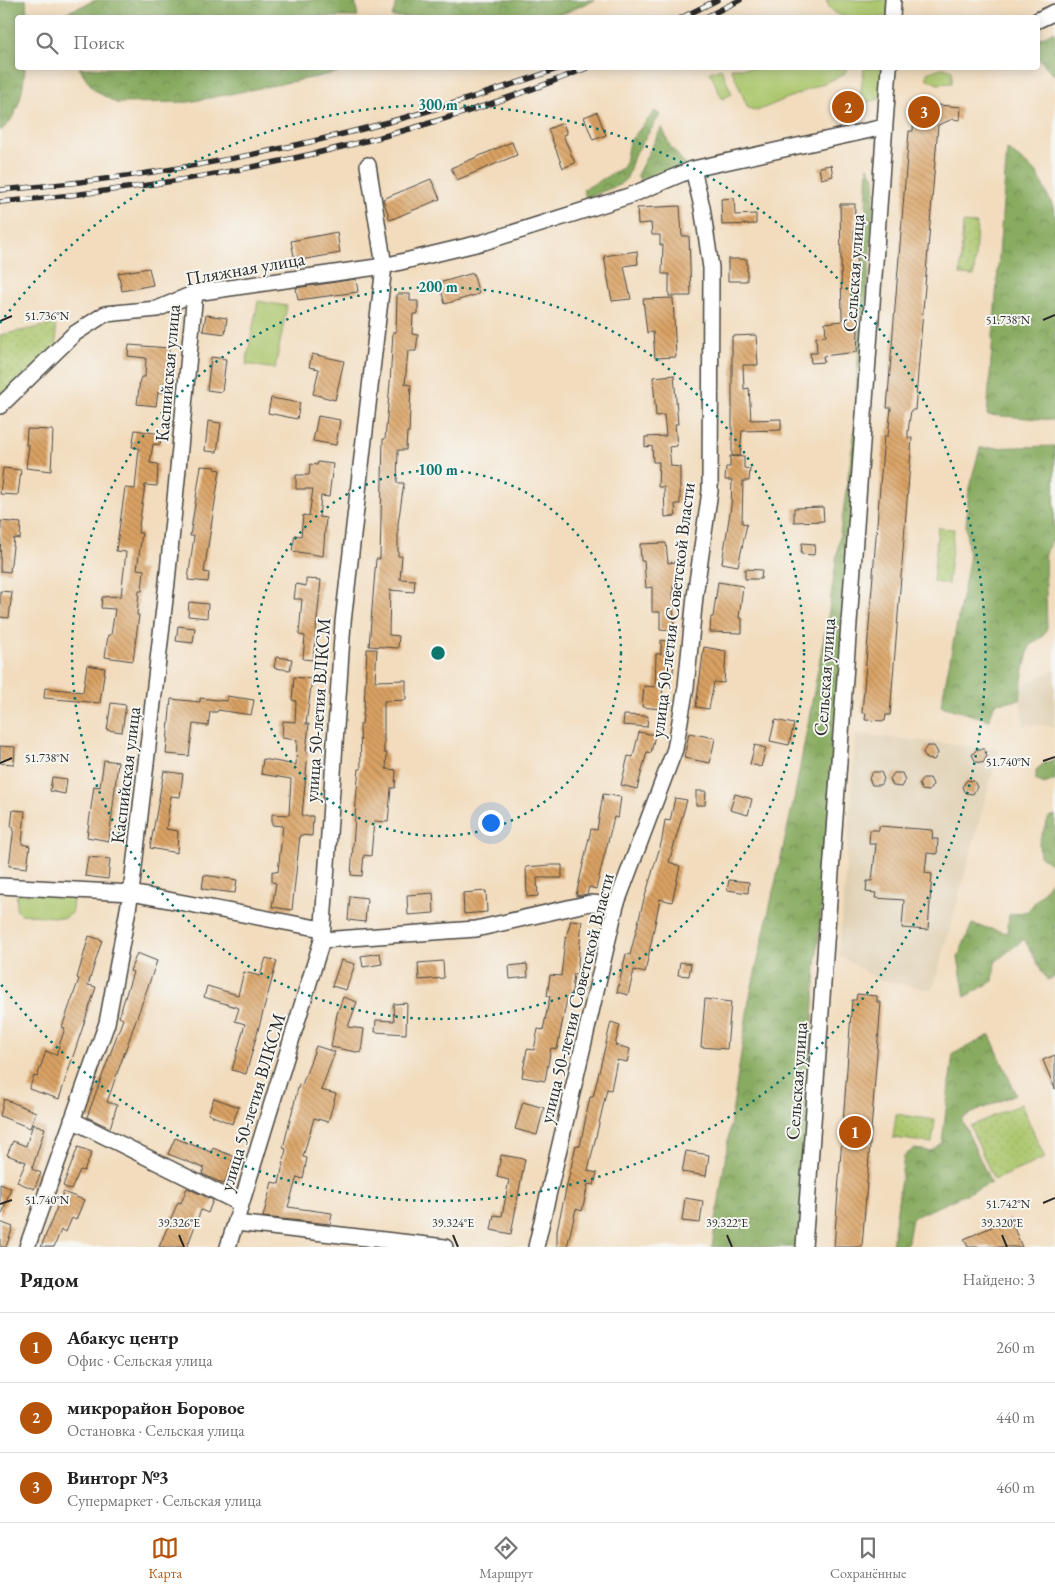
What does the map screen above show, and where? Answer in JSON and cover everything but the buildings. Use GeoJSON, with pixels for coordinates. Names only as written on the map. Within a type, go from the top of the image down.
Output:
{"type":"FeatureCollection","features":[{"type":"Feature","properties":{"kind":"street"},"geometry":{"type":"LineString","coordinates":[[892,15],[893,0]]}},
{"type":"Feature","properties":{"kind":"street"},"geometry":{"type":"LineString","coordinates":[[1040,19],[1055,12]]}},
{"type":"Feature","properties":{"kind":"street","name":"Сельская улица"},"geometry":{"type":"LineString","coordinates":[[804,1247],[889,70]]}},
{"type":"Feature","properties":{"kind":"street","name":"Пляжная улица"},"geometry":{"type":"LineString","coordinates":[[0,406],[74,334],[105,314],[157,309],[195,293],[384,266],[484,242],[629,196],[693,169],[884,127]]}},
{"type":"Feature","properties":{"kind":"street","name":"улица 50-летия ВЛКСМ"},"geometry":{"type":"LineString","coordinates":[[228,1247],[322,934],[343,622],[384,266],[368,165]]}},
{"type":"Feature","properties":{"kind":"street","name":"улица 50-летия Советской Власти"},"geometry":{"type":"LineString","coordinates":[[536,1247],[616,905],[675,750],[686,687],[695,596],[710,491],[711,268],[702,207],[693,169]]}},
{"type":"Feature","properties":{"kind":"street","name":"Каспийская улица"},"geometry":{"type":"LineString","coordinates":[[26,1247],[107,1023],[131,893],[167,582],[195,293]]}},
{"type":"Feature","properties":{"kind":"street"},"geometry":{"type":"LineString","coordinates":[[0,886],[131,893],[322,934],[476,929],[590,903],[616,905]]}},
{"type":"Feature","properties":{"kind":"street"},"geometry":{"type":"LineString","coordinates":[[72,1120],[241,1204]]}},
{"type":"Feature","properties":{"kind":"street"},"geometry":{"type":"LineString","coordinates":[[236,1223],[445,1247]]}},
{"type":"Feature","properties":{"kind":"shaded area"},"geometry":{"type":"Polygon","coordinates":[[[1055,670],[1055,726],[1024,725],[1018,686],[1055,670]]]}},
{"type":"Feature","properties":{"kind":"shaded area"},"geometry":{"type":"Polygon","coordinates":[[[856,734],[999,749],[933,990],[879,980],[839,955],[856,734]]]}},
{"type":"Feature","properties":{"kind":"green space"},"geometry":{"type":"Polygon","coordinates":[[[0,0],[26,0],[27,15],[15,15],[15,70],[25,70],[23,85],[12,119],[0,131],[0,0]]]}},
{"type":"Feature","properties":{"kind":"green space"},"geometry":{"type":"Polygon","coordinates":[[[96,0],[355,0],[358,15],[63,15],[96,0]]]}},
{"type":"Feature","properties":{"kind":"green space"},"geometry":{"type":"Polygon","coordinates":[[[397,0],[595,0],[560,15],[393,15],[397,0]]]}},
{"type":"Feature","properties":{"kind":"green space"},"geometry":{"type":"Polygon","coordinates":[[[826,0],[888,0],[888,15],[841,15],[830,8],[826,0]]]}},
{"type":"Feature","properties":{"kind":"green space"},"geometry":{"type":"Polygon","coordinates":[[[1055,31],[1055,76],[1040,60],[1040,38],[1055,31]]]}},
{"type":"Feature","properties":{"kind":"green space"},"geometry":{"type":"Polygon","coordinates":[[[80,70],[347,70],[189,102],[116,103],[94,90],[80,70]]]}},
{"type":"Feature","properties":{"kind":"green space"},"geometry":{"type":"Polygon","coordinates":[[[722,70],[732,94],[722,99],[710,72],[722,70]]]}},
{"type":"Feature","properties":{"kind":"green space"},"geometry":{"type":"Polygon","coordinates":[[[732,70],[847,70],[843,75],[757,111],[748,108],[732,70]]]}},
{"type":"Feature","properties":{"kind":"green space"},"geometry":{"type":"Polygon","coordinates":[[[864,70],[885,70],[884,98],[859,104],[864,70]]]}},
{"type":"Feature","properties":{"kind":"green space"},"geometry":{"type":"Polygon","coordinates":[[[935,70],[951,70],[952,83],[938,84],[927,79],[927,73],[935,70]]]}},
{"type":"Feature","properties":{"kind":"green space"},"geometry":{"type":"Polygon","coordinates":[[[655,111],[660,115],[634,156],[627,178],[619,185],[586,198],[583,190],[624,167],[629,142],[655,111]]]}},
{"type":"Feature","properties":{"kind":"green space"},"geometry":{"type":"Polygon","coordinates":[[[662,127],[670,146],[686,165],[640,180],[637,175],[662,127]]]}},
{"type":"Feature","properties":{"kind":"green space"},"geometry":{"type":"Polygon","coordinates":[[[1007,149],[1037,173],[1055,211],[1055,420],[987,415],[1007,149]]]}},
{"type":"Feature","properties":{"kind":"green space"},"geometry":{"type":"Polygon","coordinates":[[[868,167],[875,178],[840,704],[816,966],[805,1167],[798,1247],[712,1247],[749,1000],[794,799],[829,610],[854,436],[868,167]]]}},
{"type":"Feature","properties":{"kind":"green space"},"geometry":{"type":"Polygon","coordinates":[[[963,223],[977,224],[974,276],[960,275],[963,223]]]}},
{"type":"Feature","properties":{"kind":"green space"},"geometry":{"type":"Polygon","coordinates":[[[258,301],[287,306],[275,369],[246,364],[258,301]]]}},
{"type":"Feature","properties":{"kind":"green space"},"geometry":{"type":"Polygon","coordinates":[[[55,324],[57,346],[0,398],[0,335],[55,324]]]}},
{"type":"Feature","properties":{"kind":"green space"},"geometry":{"type":"Polygon","coordinates":[[[1055,446],[1054,537],[1045,554],[1047,628],[1042,637],[1030,645],[1023,673],[1020,700],[995,703],[989,720],[941,706],[969,561],[966,526],[969,488],[980,448],[1055,446]]]}},
{"type":"Feature","properties":{"kind":"green space"},"geometry":{"type":"Polygon","coordinates":[[[938,528],[954,529],[948,584],[933,582],[938,528]]]}},
{"type":"Feature","properties":{"kind":"green space"},"geometry":{"type":"Polygon","coordinates":[[[1055,759],[1055,780],[1044,784],[1036,780],[1036,770],[1043,764],[1055,759]]]}},
{"type":"Feature","properties":{"kind":"green space"},"geometry":{"type":"Polygon","coordinates":[[[1055,815],[1055,867],[1040,856],[1039,842],[1049,817],[1055,815]]]}},
{"type":"Feature","properties":{"kind":"green space"},"geometry":{"type":"Polygon","coordinates":[[[1055,876],[1055,977],[1047,980],[1024,939],[995,962],[993,981],[965,997],[958,957],[972,924],[1007,933],[1009,915],[1028,911],[1055,876]]]}},
{"type":"Feature","properties":{"kind":"green space"},"geometry":{"type":"Polygon","coordinates":[[[68,892],[73,898],[72,913],[65,918],[20,914],[16,909],[17,894],[68,892]]]}},
{"type":"Feature","properties":{"kind":"green space"},"geometry":{"type":"Polygon","coordinates":[[[990,1035],[1016,1094],[961,1118],[991,1183],[912,1218],[907,1247],[892,1247],[904,1156],[914,1149],[931,1151],[942,1142],[953,1054],[990,1035]]]}},
{"type":"Feature","properties":{"kind":"green space"},"geometry":{"type":"Polygon","coordinates":[[[1021,1104],[1045,1158],[994,1180],[970,1126],[1021,1104]]]}},
{"type":"Feature","properties":{"kind":"green space"},"geometry":{"type":"Polygon","coordinates":[[[896,1114],[935,1120],[932,1143],[893,1138],[896,1114]]]}},
{"type":"Feature","properties":{"kind":"railway"},"geometry":{"type":"LineString","coordinates":[[687,15],[717,0]]}},
{"type":"Feature","properties":{"kind":"railway"},"geometry":{"type":"LineString","coordinates":[[710,15],[740,0]]}},
{"type":"Feature","properties":{"kind":"railway"},"geometry":{"type":"LineString","coordinates":[[0,190],[73,183],[144,173],[215,162],[284,148],[422,113],[554,70]]}},
{"type":"Feature","properties":{"kind":"railway"},"geometry":{"type":"LineString","coordinates":[[0,202],[150,185],[299,157],[445,119],[582,70]]}},
{"type":"Feature","properties":{"kind":"place","name":"микрорайон Боровое"},"geometry":{"type":"Point","coordinates":[848,107]}},
{"type":"Feature","properties":{"kind":"place","name":"Винторг №3"},"geometry":{"type":"Point","coordinates":[924,112]}},
{"type":"Feature","properties":{"kind":"place","name":"Абакус центр"},"geometry":{"type":"Point","coordinates":[855,1132]}}]}
